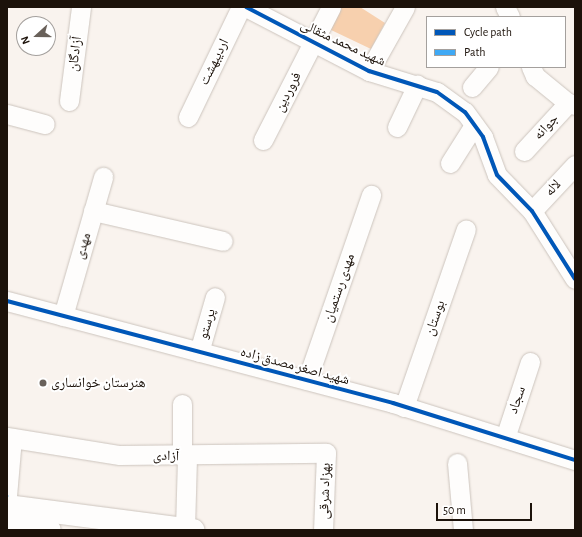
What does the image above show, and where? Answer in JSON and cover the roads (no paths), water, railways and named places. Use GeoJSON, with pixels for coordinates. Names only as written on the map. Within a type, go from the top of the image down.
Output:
{"type":"FeatureCollection","features":[{"type":"Feature","properties":{"kind":"main road"},"geometry":{"type":"LineString","coordinates":[[7,506],[189,530]]}},
{"type":"Feature","properties":{"kind":"main road"},"geometry":{"type":"LineString","coordinates":[[7,524],[50,530]]}},
{"type":"Feature","properties":{"kind":"street","name":"آزادگان"},"geometry":{"type":"LineString","coordinates":[[69,101],[81,7]]}},
{"type":"Feature","properties":{"kind":"street","name":"اردیبهشت"},"geometry":{"type":"LineString","coordinates":[[188,117],[241,7]]}},
{"type":"Feature","properties":{"kind":"street","name":"شهید محمد مثقالی"},"geometry":{"type":"LineString","coordinates":[[246,7],[313,43],[369,70],[437,92],[465,112],[483,137],[497,175],[532,211],[573,271]]}},
{"type":"Feature","properties":{"kind":"street","name":"فروردین"},"geometry":{"type":"LineString","coordinates":[[263,140],[331,7]]}},
{"type":"Feature","properties":{"kind":"street"},"geometry":{"type":"LineString","coordinates":[[369,70],[405,7]]}},
{"type":"Feature","properties":{"kind":"street"},"geometry":{"type":"LineString","coordinates":[[505,7],[510,16]]}},
{"type":"Feature","properties":{"kind":"street"},"geometry":{"type":"LineString","coordinates":[[472,87],[488,68]]}},
{"type":"Feature","properties":{"kind":"street"},"geometry":{"type":"LineString","coordinates":[[531,68],[535,76],[572,104]]}},
{"type":"Feature","properties":{"kind":"street"},"geometry":{"type":"LineString","coordinates":[[397,126],[417,85]]}},
{"type":"Feature","properties":{"kind":"street","name":"جوانه"},"geometry":{"type":"LineString","coordinates":[[524,151],[572,104]]}},
{"type":"Feature","properties":{"kind":"street"},"geometry":{"type":"LineString","coordinates":[[7,114],[45,124]]}},
{"type":"Feature","properties":{"kind":"street"},"geometry":{"type":"LineString","coordinates":[[450,163],[474,125]]}},
{"type":"Feature","properties":{"kind":"street","name":"لاله"},"geometry":{"type":"LineString","coordinates":[[532,211],[575,165]]}},
{"type":"Feature","properties":{"kind":"street","name":"مهدی"},"geometry":{"type":"LineString","coordinates":[[63,316],[103,177]]}},
{"type":"Feature","properties":{"kind":"street","name":"مهدی رستمیان"},"geometry":{"type":"LineString","coordinates":[[306,380],[372,195]]}},
{"type":"Feature","properties":{"kind":"street"},"geometry":{"type":"LineString","coordinates":[[93,211],[223,241]]}},
{"type":"Feature","properties":{"kind":"street","name":"بوستان"},"geometry":{"type":"LineString","coordinates":[[404,407],[466,229]]}},
{"type":"Feature","properties":{"kind":"street","name":"پرستو"},"geometry":{"type":"LineString","coordinates":[[199,352],[215,297]]}},
{"type":"Feature","properties":{"kind":"street","name":"شهید اصغر مصدق زاده"},"geometry":{"type":"LineString","coordinates":[[7,301],[404,407],[575,460]]}},
{"type":"Feature","properties":{"kind":"street","name":"سجاد"},"geometry":{"type":"LineString","coordinates":[[504,438],[530,362]]}},
{"type":"Feature","properties":{"kind":"street"},"geometry":{"type":"LineString","coordinates":[[182,404],[189,530]]}},
{"type":"Feature","properties":{"kind":"street"},"geometry":{"type":"LineString","coordinates":[[7,496],[10,438]]}},
{"type":"Feature","properties":{"kind":"street","name":"آزادی"},"geometry":{"type":"LineString","coordinates":[[10,438],[120,455],[185,456],[326,453]]}},
{"type":"Feature","properties":{"kind":"street","name":"بهزاد شرقی"},"geometry":{"type":"LineString","coordinates":[[323,530],[326,453]]}},
{"type":"Feature","properties":{"kind":"street"},"geometry":{"type":"LineString","coordinates":[[458,463],[463,530]]}},
{"type":"Feature","properties":{"kind":"place","name":"هنرستان خوانساری"},"geometry":{"type":"Point","coordinates":[43,383]}}]}
